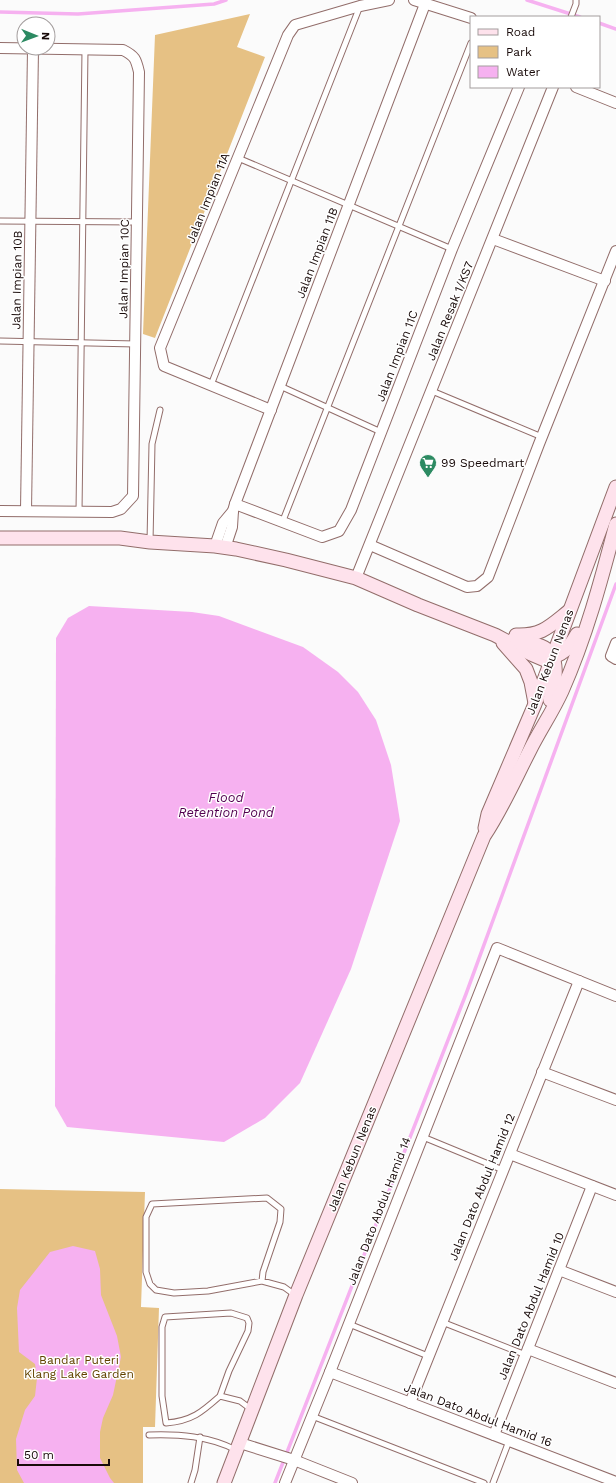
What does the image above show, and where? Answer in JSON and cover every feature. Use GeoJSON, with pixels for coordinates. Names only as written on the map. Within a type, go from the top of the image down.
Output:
{"type":"FeatureCollection","features":[{"type":"Feature","properties":{"kind":"street","name":"Jalan Impian 11A"},"geometry":{"type":"LineString","coordinates":[[271,410],[164,366],[160,348],[288,35],[295,26],[360,6],[389,0]]}},
{"type":"Feature","properties":{"kind":"street"},"geometry":{"type":"LineString","coordinates":[[414,0],[470,18]]}},
{"type":"Feature","properties":{"kind":"street","name":"Jalan Impian 11B"},"geometry":{"type":"LineString","coordinates":[[220,547],[223,523],[234,508],[425,4]]}},
{"type":"Feature","properties":{"kind":"street"},"geometry":{"type":"LineString","coordinates":[[0,48],[16,48]]}},
{"type":"Feature","properties":{"kind":"street"},"geometry":{"type":"LineString","coordinates":[[56,49],[85,50]]}},
{"type":"Feature","properties":{"kind":"street","name":"Jalan Impian 10C"},"geometry":{"type":"LineString","coordinates":[[79,512],[112,512],[121,509],[134,496],[136,344],[139,72],[136,60],[132,55],[123,50],[85,50]]}},
{"type":"Feature","properties":{"kind":"street","name":"Jalan Impian 10B"},"geometry":{"type":"LineString","coordinates":[[26,511],[33,56]]}},
{"type":"Feature","properties":{"kind":"street","name":"Jalan Impian 11C"},"geometry":{"type":"LineString","coordinates":[[234,508],[322,537],[339,531],[351,510],[452,249],[519,88]]}},
{"type":"Feature","properties":{"kind":"street","name":"Jalan Resak 1/KS7"},"geometry":{"type":"LineString","coordinates":[[356,578],[493,240],[553,88]]}},
{"type":"Feature","properties":{"kind":"street"},"geometry":{"type":"LineString","coordinates":[[578,88],[616,103]]}},
{"type":"Feature","properties":{"kind":"street"},"geometry":{"type":"LineString","coordinates":[[493,240],[605,281]]}},
{"type":"Feature","properties":{"kind":"street"},"geometry":{"type":"LineString","coordinates":[[370,545],[467,587],[477,586],[488,577],[616,251]]}},
{"type":"Feature","properties":{"kind":"street","name":"Jalan Kebun Nenas"},"geometry":{"type":"LineString","coordinates":[[484,836],[488,814],[535,704],[616,487]]}},
{"type":"Feature","properties":{"kind":"street"},"geometry":{"type":"LineString","coordinates":[[0,511],[79,512]]}},
{"type":"Feature","properties":{"kind":"street","name":"Jalan Kebun Nenas"},"geometry":{"type":"LineString","coordinates":[[224,1483],[296,1295],[484,836],[496,818],[540,730],[561,692],[592,610],[616,524]]}},
{"type":"Feature","properties":{"kind":"street"},"geometry":{"type":"LineString","coordinates":[[0,538],[120,538],[150,542],[220,547],[286,560],[356,578],[418,605],[495,635],[545,660],[565,653],[568,650],[592,610]]}},
{"type":"Feature","properties":{"kind":"street"},"geometry":{"type":"LineString","coordinates":[[495,635],[533,635],[544,632],[569,612]]}},
{"type":"Feature","properties":{"kind":"street"},"geometry":{"type":"LineString","coordinates":[[495,635],[526,668],[531,682],[535,704]]}},
{"type":"Feature","properties":{"kind":"street"},"geometry":{"type":"LineString","coordinates":[[613,658],[616,643]]}},
{"type":"Feature","properties":{"kind":"street"},"geometry":{"type":"LineString","coordinates":[[540,730],[555,685],[556,669],[553,658]]}},
{"type":"Feature","properties":{"kind":"street","name":"Jalan Dato Abdul Hamid 14"},"geometry":{"type":"LineString","coordinates":[[285,1483],[497,948],[579,981]]}},
{"type":"Feature","properties":{"kind":"street"},"geometry":{"type":"LineString","coordinates":[[579,981],[616,996]]}},
{"type":"Feature","properties":{"kind":"street","name":"Jalan Dato Abdul Hamid 12"},"geometry":{"type":"LineString","coordinates":[[410,1403],[579,981]]}},
{"type":"Feature","properties":{"kind":"street"},"geometry":{"type":"LineString","coordinates":[[542,1072],[616,1100]]}},
{"type":"Feature","properties":{"kind":"street"},"geometry":{"type":"LineString","coordinates":[[510,1154],[616,1195]]}},
{"type":"Feature","properties":{"kind":"street","name":"Jalan Dato Abdul Hamid 10"},"geometry":{"type":"LineString","coordinates":[[494,1435],[592,1186]]}},
{"type":"Feature","properties":{"kind":"street"},"geometry":{"type":"LineString","coordinates":[[559,1270],[616,1292]]}},
{"type":"Feature","properties":{"kind":"street"},"geometry":{"type":"LineString","coordinates":[[527,1352],[616,1383]]}},
{"type":"Feature","properties":{"kind":"street","name":"Jalan Dato Abdul Hamid 16"},"geometry":{"type":"LineString","coordinates":[[330,1372],[616,1482]]}},
{"type":"Feature","properties":{"kind":"street"},"geometry":{"type":"LineString","coordinates":[[238,1447],[294,1460],[336,1480],[352,1483]]}},
{"type":"Feature","properties":{"kind":"lane"},"geometry":{"type":"LineString","coordinates":[[571,16],[576,2]]}},
{"type":"Feature","properties":{"kind":"lane"},"geometry":{"type":"LineString","coordinates":[[211,386],[360,6]]}},
{"type":"Feature","properties":{"kind":"lane"},"geometry":{"type":"LineString","coordinates":[[282,523],[470,46]]}},
{"type":"Feature","properties":{"kind":"lane"},"geometry":{"type":"LineString","coordinates":[[79,512],[85,50]]}},
{"type":"Feature","properties":{"kind":"lane"},"geometry":{"type":"LineString","coordinates":[[238,158],[452,249]]}},
{"type":"Feature","properties":{"kind":"lane"},"geometry":{"type":"LineString","coordinates":[[0,221],[137,222]]}},
{"type":"Feature","properties":{"kind":"lane"},"geometry":{"type":"LineString","coordinates":[[0,341],[136,344]]}},
{"type":"Feature","properties":{"kind":"lane"},"geometry":{"type":"LineString","coordinates":[[280,386],[381,432]]}},
{"type":"Feature","properties":{"kind":"lane"},"geometry":{"type":"LineString","coordinates":[[432,391],[542,437]]}},
{"type":"Feature","properties":{"kind":"lane"},"geometry":{"type":"LineString","coordinates":[[150,542],[152,444],[160,410]]}},
{"type":"Feature","properties":{"kind":"lane"},"geometry":{"type":"LineString","coordinates":[[423,1137],[503,1170]]}},
{"type":"Feature","properties":{"kind":"lane"},"geometry":{"type":"LineString","coordinates":[[262,1281],[263,1272],[280,1222],[281,1209],[267,1198],[152,1204],[146,1216],[146,1272],[150,1284],[156,1290],[174,1293],[208,1291],[262,1281],[284,1287],[296,1295]]}},
{"type":"Feature","properties":{"kind":"lane"},"geometry":{"type":"LineString","coordinates":[[230,1313],[248,1318],[248,1331],[229,1371],[220,1396],[199,1414],[180,1422],[166,1423],[162,1396],[162,1327],[165,1317],[230,1313]]}},
{"type":"Feature","properties":{"kind":"lane"},"geometry":{"type":"LineString","coordinates":[[442,1322],[527,1352]]}},
{"type":"Feature","properties":{"kind":"lane"},"geometry":{"type":"LineString","coordinates":[[349,1324],[428,1356]]}},
{"type":"Feature","properties":{"kind":"lane"},"geometry":{"type":"LineString","coordinates":[[220,1396],[240,1401],[253,1410]]}},
{"type":"Feature","properties":{"kind":"lane"},"geometry":{"type":"LineString","coordinates":[[312,1416],[484,1483]]}},
{"type":"Feature","properties":{"kind":"lane"},"geometry":{"type":"LineString","coordinates":[[149,1435],[165,1434],[200,1437],[238,1447]]}},
{"type":"Feature","properties":{"kind":"lane"},"geometry":{"type":"LineString","coordinates":[[190,1483],[195,1470],[200,1437]]}},
{"type":"Feature","properties":{"kind":"lane"},"geometry":{"type":"LineString","coordinates":[[493,1483],[509,1441]]}},
{"type":"Feature","properties":{"kind":"green space"},"geometry":{"type":"Polygon","coordinates":[[[250,14],[237,47],[265,57],[155,338],[143,334],[155,35],[250,14]]]}},
{"type":"Feature","properties":{"kind":"green space","name":"Bandar Puteri Klang Lake Garden"},"geometry":{"type":"Polygon","coordinates":[[[0,1189],[145,1192],[141,1307],[159,1308],[155,1427],[143,1427],[143,1483],[0,1483],[0,1189]]]}},
{"type":"Feature","properties":{"kind":"water","name":"Flood Retention Pond"},"geometry":{"type":"Polygon","coordinates":[[[89,606],[192,612],[219,616],[303,647],[338,672],[358,692],[376,720],[391,765],[400,821],[351,969],[300,1083],[265,1118],[224,1142],[67,1127],[55,1106],[56,638],[68,618],[89,606]]]}},
{"type":"Feature","properties":{"kind":"water"},"geometry":{"type":"Polygon","coordinates":[[[73,1246],[95,1251],[100,1269],[101,1295],[117,1336],[121,1357],[113,1395],[103,1418],[100,1432],[100,1458],[114,1483],[24,1483],[17,1470],[16,1439],[25,1410],[35,1396],[37,1378],[35,1364],[19,1352],[17,1308],[20,1290],[50,1252],[73,1246]]]}},
{"type":"Feature","properties":{"kind":"waterway"},"geometry":{"type":"LineString","coordinates":[[0,12],[78,14],[214,4],[226,0]]}},
{"type":"Feature","properties":{"kind":"waterway"},"geometry":{"type":"LineString","coordinates":[[527,0],[577,16]]}},
{"type":"Feature","properties":{"kind":"waterway"},"geometry":{"type":"LineString","coordinates":[[600,23],[616,29]]}},
{"type":"Feature","properties":{"kind":"waterway"},"geometry":{"type":"LineString","coordinates":[[275,1483],[466,994],[616,584]]}},
{"type":"Feature","properties":{"kind":"place","name":"99 Speedmart"},"geometry":{"type":"Point","coordinates":[428,478]}}]}
